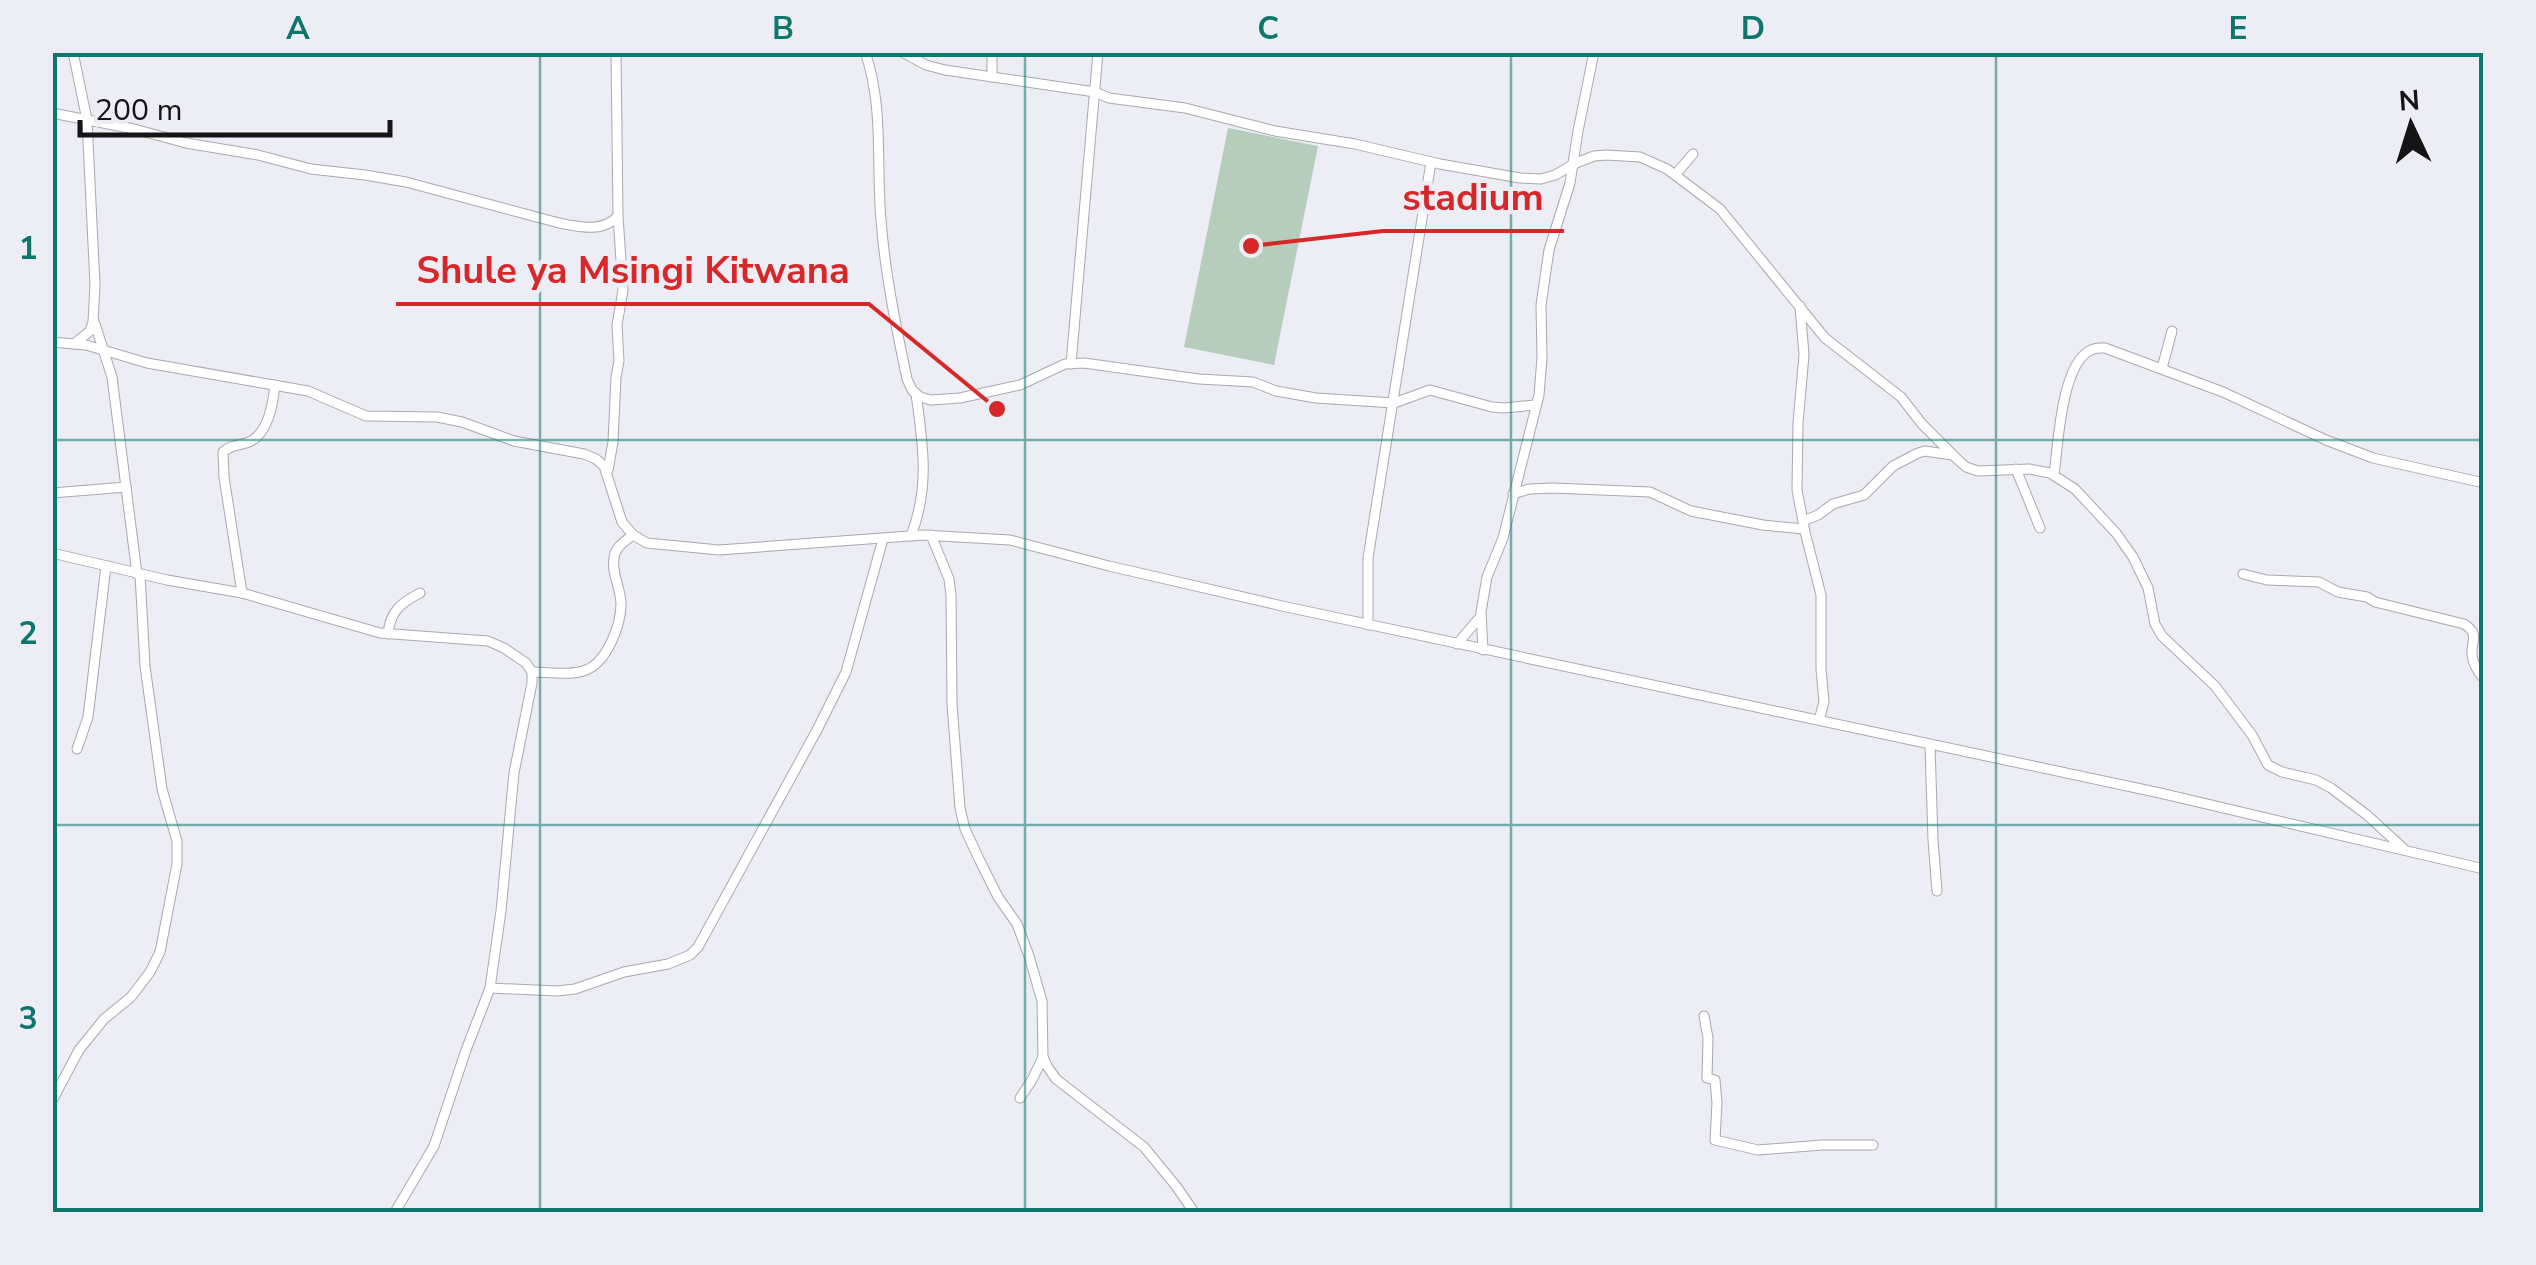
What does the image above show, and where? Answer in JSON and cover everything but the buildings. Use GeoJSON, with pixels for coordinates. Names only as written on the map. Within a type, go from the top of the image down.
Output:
{"type":"FeatureCollection","features":[{"type":"Feature","properties":{"kind":"street"},"geometry":{"type":"LineString","coordinates":[[74,52],[86,120],[95,286],[94,320],[90,331],[74,344]]}},
{"type":"Feature","properties":{"kind":"street"},"geometry":{"type":"LineString","coordinates":[[607,472],[613,442],[619,362],[617,325],[623,290],[616,52]]}},
{"type":"Feature","properties":{"kind":"street"},"geometry":{"type":"LineString","coordinates":[[865,52],[873,76],[881,218],[890,294],[922,429],[922,504],[911,536]]}},
{"type":"Feature","properties":{"kind":"street"},"geometry":{"type":"LineString","coordinates":[[902,52],[935,68],[1185,108],[1275,131],[1356,144],[1481,172],[1541,179],[1594,156],[1640,156],[1674,175],[1733,221],[1826,338],[1900,397],[1966,467],[2028,469],[2054,475],[2075,489],[2116,532],[2133,557],[2148,588],[2155,624],[2162,636],[2215,686],[2252,735],[2268,765],[2331,788],[2405,850]]}},
{"type":"Feature","properties":{"kind":"street"},"geometry":{"type":"LineString","coordinates":[[992,52],[992,77]]}},
{"type":"Feature","properties":{"kind":"street"},"geometry":{"type":"LineString","coordinates":[[1071,364],[1098,52]]}},
{"type":"Feature","properties":{"kind":"street"},"geometry":{"type":"LineString","coordinates":[[1484,650],[1482,616],[1487,576],[1503,538],[1542,374],[1543,288],[1549,250],[1564,204],[1594,52]]}},
{"type":"Feature","properties":{"kind":"street"},"geometry":{"type":"LineString","coordinates":[[52,113],[311,169],[406,182],[559,223],[602,227],[618,216]]}},
{"type":"Feature","properties":{"kind":"street"},"geometry":{"type":"LineString","coordinates":[[1674,175],[1693,154]]}},
{"type":"Feature","properties":{"kind":"street"},"geometry":{"type":"LineString","coordinates":[[1368,625],[1368,558],[1432,162]]}},
{"type":"Feature","properties":{"kind":"street"},"geometry":{"type":"LineString","coordinates":[[1799,304],[1804,355],[1797,474],[1804,525],[1821,595],[1824,702],[1819,720]]}},
{"type":"Feature","properties":{"kind":"street"},"geometry":{"type":"LineString","coordinates":[[52,1101],[79,1050],[150,972],[160,952],[177,864],[177,841],[162,789],[139,574],[112,377],[94,320]]}},
{"type":"Feature","properties":{"kind":"street"},"geometry":{"type":"LineString","coordinates":[[2162,368],[2172,331]]}},
{"type":"Feature","properties":{"kind":"street"},"geometry":{"type":"LineString","coordinates":[[52,342],[308,391],[366,416],[437,416],[514,441],[584,454],[600,462],[607,472],[622,522],[647,543],[719,550],[931,535],[1010,540],[1368,625],[2160,794],[2484,869]]}},
{"type":"Feature","properties":{"kind":"street"},"geometry":{"type":"LineString","coordinates":[[2054,475],[2062,407],[2078,362],[2087,352],[2105,348],[2224,392],[2373,458],[2484,482]]}},
{"type":"Feature","properties":{"kind":"street"},"geometry":{"type":"LineString","coordinates":[[916,394],[932,400],[989,393],[1020,385],[1046,371],[1084,363],[1172,376],[1253,382],[1276,391],[1316,398],[1394,403],[1430,390],[1492,407],[1535,405]]}},
{"type":"Feature","properties":{"kind":"street"},"geometry":{"type":"LineString","coordinates":[[242,593],[223,452],[230,446],[252,441],[260,433],[273,402],[275,385]]}},
{"type":"Feature","properties":{"kind":"street"},"geometry":{"type":"LineString","coordinates":[[1513,494],[1554,488],[1650,492],[1691,511],[1764,525],[1804,525],[1833,504],[1864,495],[1893,466],[1918,453],[1952,455]]}},
{"type":"Feature","properties":{"kind":"street"},"geometry":{"type":"LineString","coordinates":[[2016,469],[2040,528]]}},
{"type":"Feature","properties":{"kind":"street"},"geometry":{"type":"LineString","coordinates":[[52,493],[126,488]]}},
{"type":"Feature","properties":{"kind":"street"},"geometry":{"type":"LineString","coordinates":[[532,672],[578,672],[595,665],[606,652],[621,606],[616,549],[633,534]]}},
{"type":"Feature","properties":{"kind":"street"},"geometry":{"type":"LineString","coordinates":[[931,535],[950,579],[952,704],[960,808],[965,829],[998,897],[1017,924],[1029,956],[1042,1001],[1046,1066],[1056,1079],[1144,1146],[1194,1212]]}},
{"type":"Feature","properties":{"kind":"street"},"geometry":{"type":"LineString","coordinates":[[490,988],[575,989],[624,972],[679,961],[698,948],[846,672],[883,538]]}},
{"type":"Feature","properties":{"kind":"street"},"geometry":{"type":"LineString","coordinates":[[52,553],[242,593],[388,634],[488,642],[517,656],[532,672],[514,772],[490,988],[434,1146],[395,1212]]}},
{"type":"Feature","properties":{"kind":"street"},"geometry":{"type":"LineString","coordinates":[[78,749],[88,717],[106,566]]}},
{"type":"Feature","properties":{"kind":"street"},"geometry":{"type":"LineString","coordinates":[[2243,574],[2268,580],[2318,582],[2338,592],[2469,626],[2474,633],[2472,660],[2484,679]]}},
{"type":"Feature","properties":{"kind":"street"},"geometry":{"type":"LineString","coordinates":[[388,634],[396,609],[420,593]]}},
{"type":"Feature","properties":{"kind":"street"},"geometry":{"type":"LineString","coordinates":[[1457,644],[1482,616]]}},
{"type":"Feature","properties":{"kind":"street"},"geometry":{"type":"LineString","coordinates":[[1930,745],[1937,892]]}},
{"type":"Feature","properties":{"kind":"street"},"geometry":{"type":"LineString","coordinates":[[1704,1016],[1707,1078],[1715,1080],[1718,1103],[1715,1140],[1758,1150],[1873,1145]]}},
{"type":"Feature","properties":{"kind":"street"},"geometry":{"type":"LineString","coordinates":[[1020,1098],[1043,1056]]}},
{"type":"Feature","properties":{"kind":"green space"},"geometry":{"type":"Polygon","coordinates":[[[1228,128],[1318,146],[1274,365],[1184,347],[1228,128]]]}},
{"type":"Feature","properties":{"kind":"place","name":"stadium"},"geometry":{"type":"Point","coordinates":[1251,246]}},
{"type":"Feature","properties":{"kind":"place","name":"Shule ya Msingi Kitwana"},"geometry":{"type":"Point","coordinates":[997,409]}}]}
